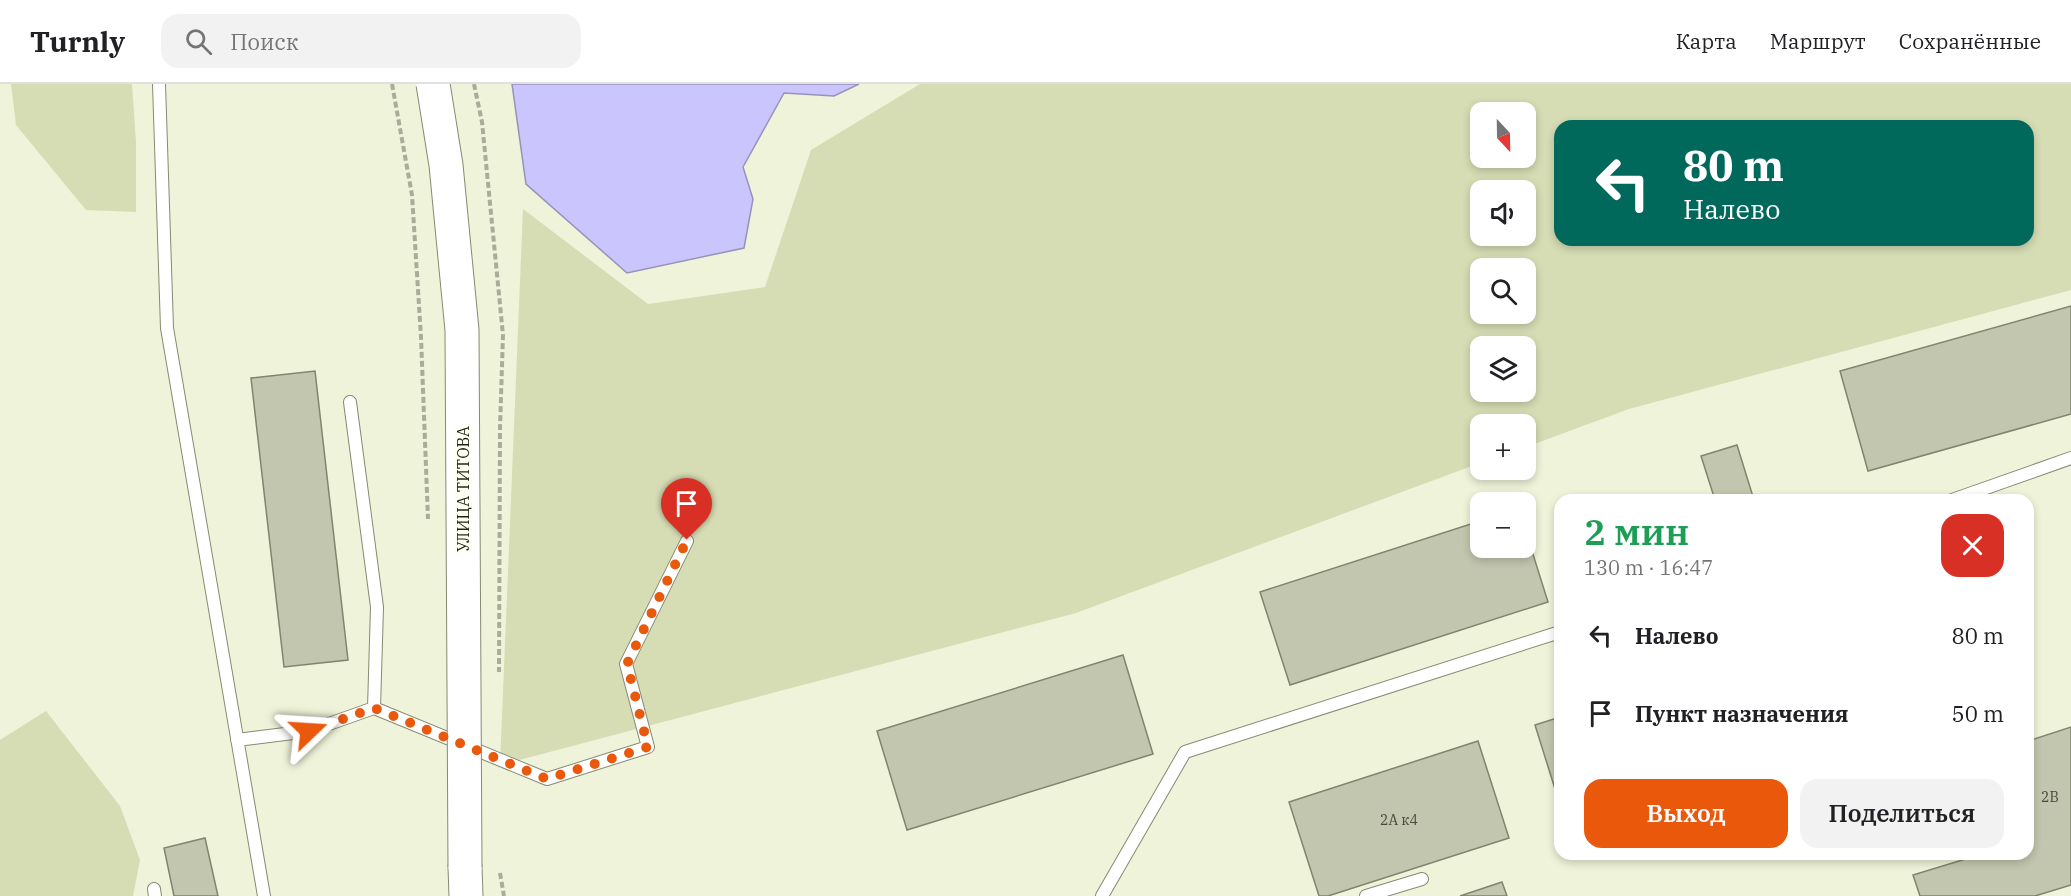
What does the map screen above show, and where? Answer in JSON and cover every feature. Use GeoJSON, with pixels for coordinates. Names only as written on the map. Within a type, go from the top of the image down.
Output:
{"type":"FeatureCollection","features":[{"type":"Feature","properties":{"kind":"main road","name":"УЛИЦА ТИТОВА"},"geometry":{"type":"LineString","coordinates":[[433,84],[446,165],[462,330],[466,881]]}},
{"type":"Feature","properties":{"kind":"lane"},"geometry":{"type":"LineString","coordinates":[[159,84],[167,328],[264,896]]}},
{"type":"Feature","properties":{"kind":"lane"},"geometry":{"type":"LineString","coordinates":[[350,402],[377,607],[374,708]]}},
{"type":"Feature","properties":{"kind":"lane"},"geometry":{"type":"LineString","coordinates":[[1969,494],[2071,458]]}},
{"type":"Feature","properties":{"kind":"lane"},"geometry":{"type":"LineString","coordinates":[[237,740],[309,731],[374,708],[547,779],[648,747],[627,664],[687,540]]}},
{"type":"Feature","properties":{"kind":"lane"},"geometry":{"type":"LineString","coordinates":[[1102,896],[1185,752],[1554,634]]}},
{"type":"Feature","properties":{"kind":"lane"},"geometry":{"type":"LineString","coordinates":[[1366,896],[1422,879]]}},
{"type":"Feature","properties":{"kind":"path"},"geometry":{"type":"LineString","coordinates":[[392,84],[412,195],[421,337],[428,522]]}},
{"type":"Feature","properties":{"kind":"path"},"geometry":{"type":"LineString","coordinates":[[498,866],[504,896]]}},
{"type":"Feature","properties":{"kind":"green space"},"geometry":{"type":"Polygon","coordinates":[[[11,84],[132,84],[136,142],[136,212],[86,210],[16,125],[11,84]]]}},
{"type":"Feature","properties":{"kind":"green space"},"geometry":{"type":"Polygon","coordinates":[[[920,84],[2071,84],[2071,290],[1629,409],[1536,443],[1536,414],[1470,414],[1470,467],[1076,613],[500,765],[523,209],[648,304],[765,287],[811,150],[920,84]]]}},
{"type":"Feature","properties":{"kind":"green space"},"geometry":{"type":"Polygon","coordinates":[[[46,711],[120,806],[140,860],[133,896],[0,896],[0,740],[46,711]]]}},
{"type":"Feature","properties":{"kind":"shaded area"},"geometry":{"type":"Polygon","coordinates":[[[512,84],[859,84],[834,96],[784,93],[743,167],[753,199],[744,248],[627,273],[526,184],[512,84]]]}},
{"type":"Feature","properties":{"kind":"building"},"geometry":{"type":"Polygon","coordinates":[[[2071,306],[2071,414],[1868,471],[1840,371],[2071,306]]]}},
{"type":"Feature","properties":{"kind":"building"},"geometry":{"type":"Polygon","coordinates":[[[315,371],[348,660],[284,667],[251,378],[315,371]]]}},
{"type":"Feature","properties":{"kind":"building"},"geometry":{"type":"Polygon","coordinates":[[[1737,445],[1752,494],[1713,494],[1701,456],[1737,445]]]}},
{"type":"Feature","properties":{"kind":"building"},"geometry":{"type":"Polygon","coordinates":[[[1470,524],[1470,558],[1534,558],[1548,602],[1290,685],[1260,592],[1470,524]]]}},
{"type":"Feature","properties":{"kind":"building"},"geometry":{"type":"Polygon","coordinates":[[[1123,655],[1153,754],[907,830],[877,731],[1123,655]]]}},
{"type":"Feature","properties":{"kind":"building"},"geometry":{"type":"Polygon","coordinates":[[[1554,719],[1554,786],[1535,725],[1554,719]]]}},
{"type":"Feature","properties":{"kind":"building"},"geometry":{"type":"Polygon","coordinates":[[[2071,727],[2071,885],[2035,896],[1920,896],[1913,875],[1962,860],[2034,860],[2034,739],[2071,727]]]}},
{"type":"Feature","properties":{"kind":"building"},"geometry":{"type":"Polygon","coordinates":[[[1478,741],[1509,838],[1328,896],[1319,896],[1289,802],[1478,741]]]}},
{"type":"Feature","properties":{"kind":"building"},"geometry":{"type":"Polygon","coordinates":[[[205,838],[218,896],[174,896],[164,848],[205,838]]]}},
{"type":"Feature","properties":{"kind":"building"},"geometry":{"type":"Polygon","coordinates":[[[1502,882],[1507,896],[1460,896],[1502,882]]]}},
{"type":"Feature","properties":{"kind":"route"},"geometry":{"type":"LineString","coordinates":[[309,731],[374,708],[547,779],[648,747],[627,664],[687,540]]}}]}
